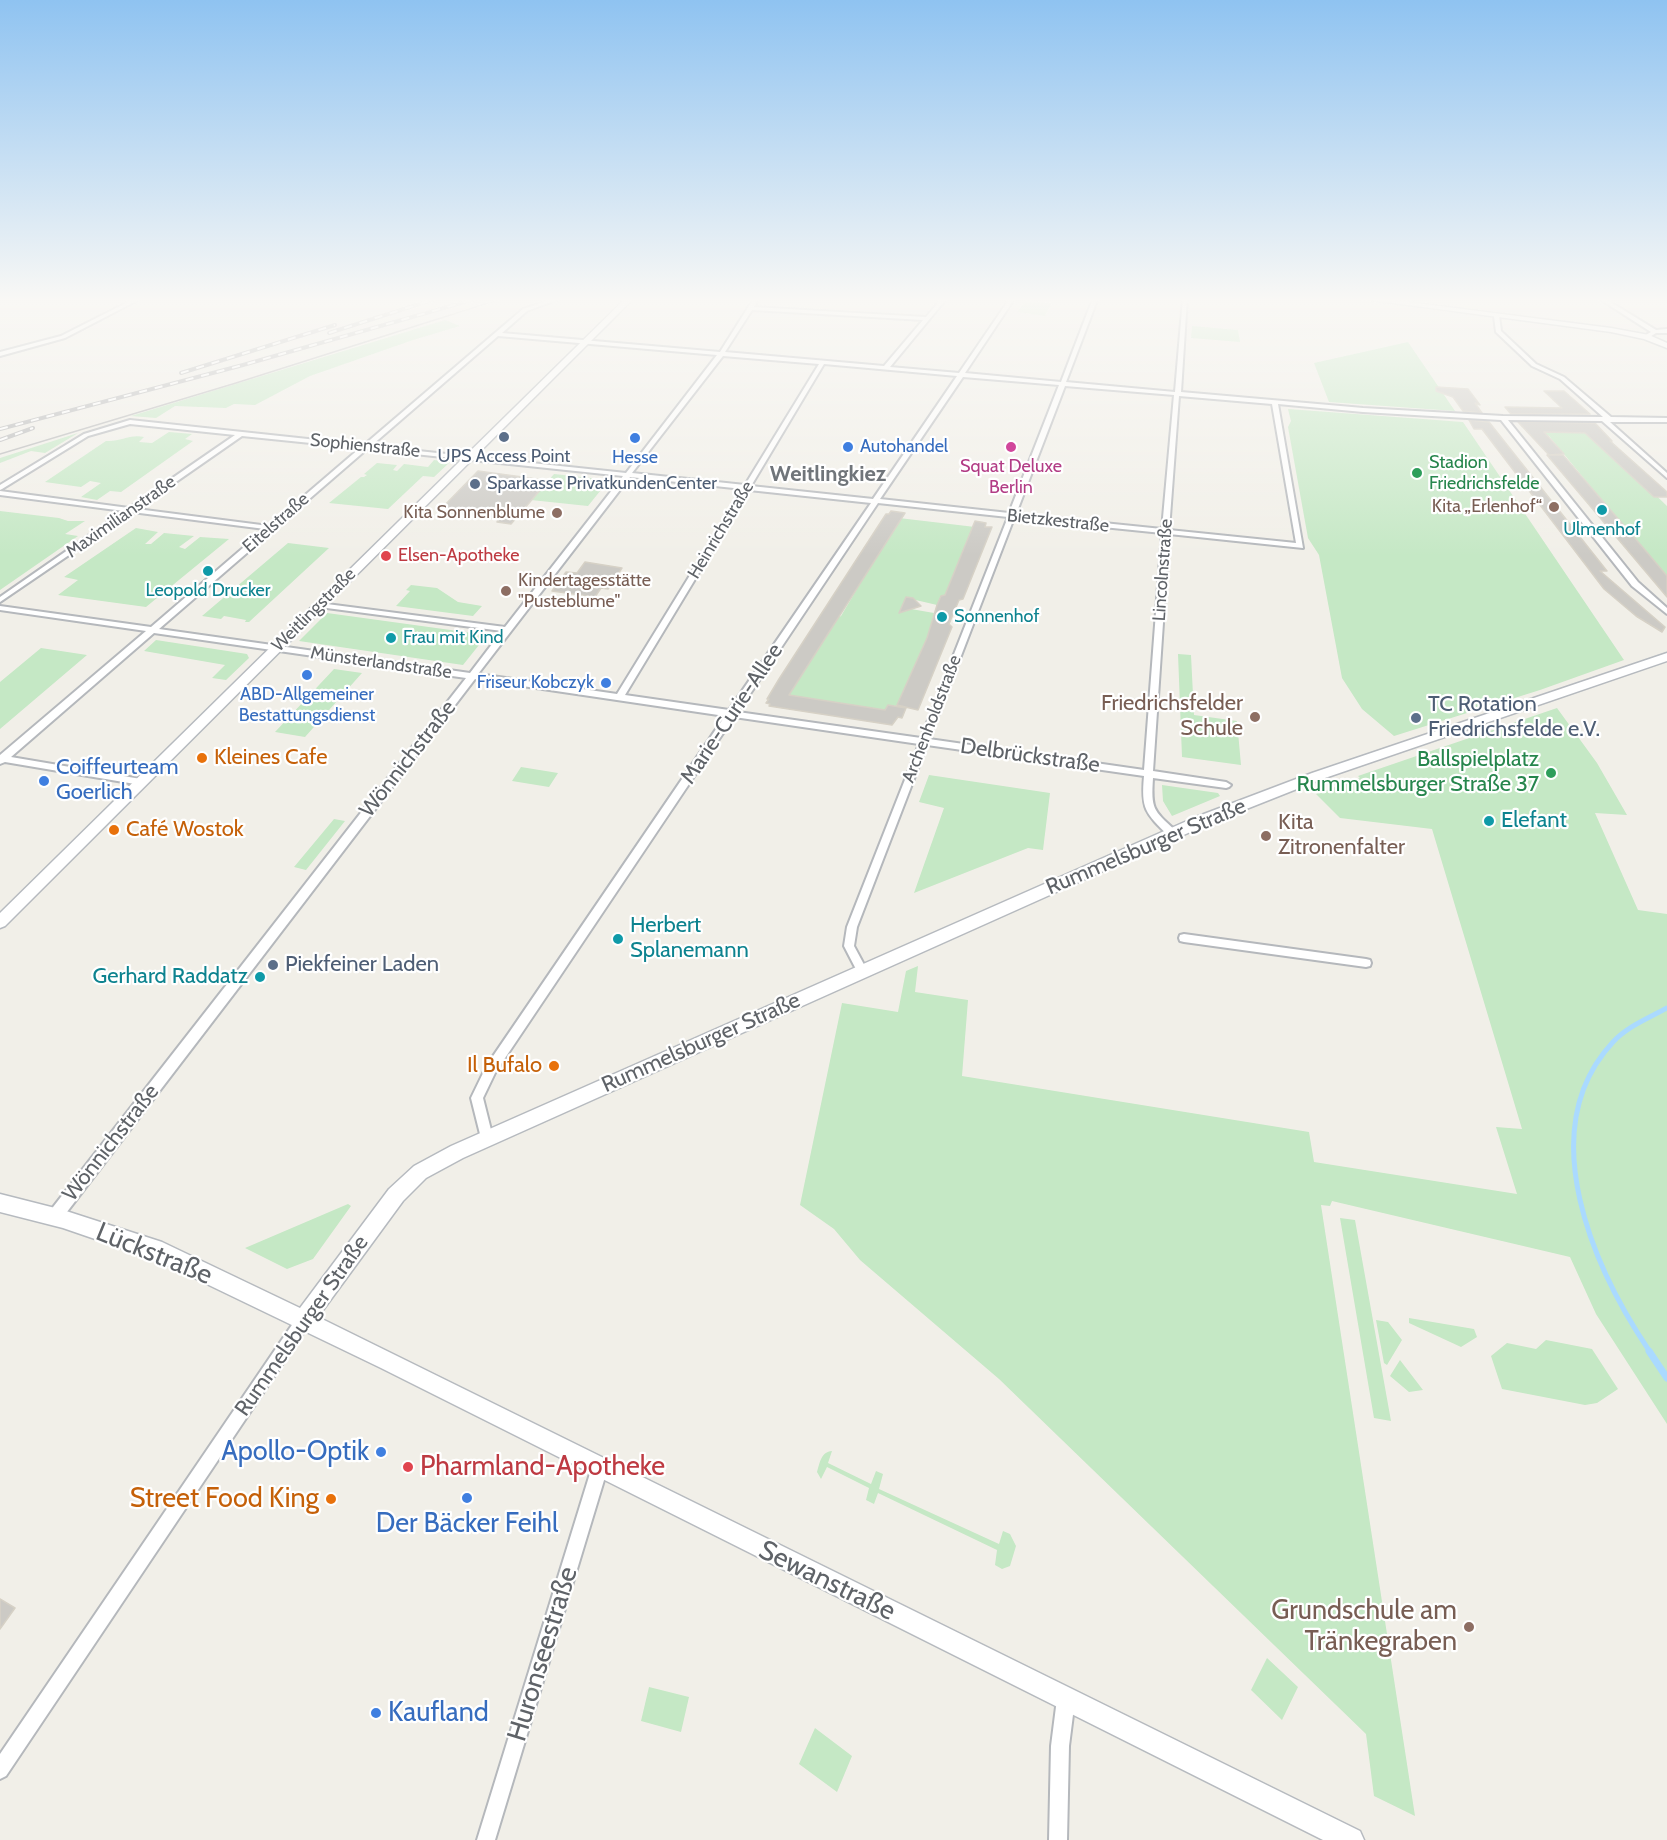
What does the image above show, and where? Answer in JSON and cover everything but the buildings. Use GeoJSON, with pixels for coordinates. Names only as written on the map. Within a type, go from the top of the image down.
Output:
{"type":"FeatureCollection","features":[{"type":"Feature","properties":{"kind":"street","name":"Eitelstraße"},"geometry":{"type":"LineString","coordinates":[[1,759],[438,384]]}},
{"type":"Feature","properties":{"kind":"street","name":"Weitlingstraße"},"geometry":{"type":"LineString","coordinates":[[0,922],[543,384]]}},
{"type":"Feature","properties":{"kind":"street","name":"Wönnichstraße"},"geometry":{"type":"LineString","coordinates":[[55,1216],[698,384]]}},
{"type":"Feature","properties":{"kind":"street","name":"Heinrichstraße"},"geometry":{"type":"LineString","coordinates":[[620,698],[809,384]]}},
{"type":"Feature","properties":{"kind":"street","name":"Marie-Curie-Allee"},"geometry":{"type":"LineString","coordinates":[[487,1138],[477,1098],[491,1069],[955,384]]}},
{"type":"Feature","properties":{"kind":"street"},"geometry":{"type":"LineString","coordinates":[[1062,384],[1503,418],[1667,420]]}},
{"type":"Feature","properties":{"kind":"street","name":"Archenholdstraße"},"geometry":{"type":"LineString","coordinates":[[863,972],[849,946],[852,927],[1062,384]]}},
{"type":"Feature","properties":{"kind":"street","name":"Lincolnstraße"},"geometry":{"type":"LineString","coordinates":[[1172,833],[1152,814],[1147,797],[1177,384]]}},
{"type":"Feature","properties":{"kind":"street"},"geometry":{"type":"LineString","coordinates":[[1568,384],[1667,476]]}},
{"type":"Feature","properties":{"kind":"street","name":"Bietzkestraße"},"geometry":{"type":"LineString","coordinates":[[816,495],[1300,546],[1275,402]]}},
{"type":"Feature","properties":{"kind":"street"},"geometry":{"type":"LineString","coordinates":[[1503,418],[1635,584],[1667,612]]}},
{"type":"Feature","properties":{"kind":"street","name":"Sophienstraße"},"geometry":{"type":"LineString","coordinates":[[0,488],[86,435],[130,422],[816,495]]}},
{"type":"Feature","properties":{"kind":"street","name":"Maximilianstraße"},"geometry":{"type":"LineString","coordinates":[[0,600],[242,433]]}},
{"type":"Feature","properties":{"kind":"street"},"geometry":{"type":"LineString","coordinates":[[0,494],[270,528]]}},
{"type":"Feature","properties":{"kind":"street"},"geometry":{"type":"LineString","coordinates":[[319,605],[509,630]]}},
{"type":"Feature","properties":{"kind":"street","name":"Münsterlandstraße"},"geometry":{"type":"LineString","coordinates":[[0,608],[620,698]]}},
{"type":"Feature","properties":{"kind":"street","name":"Rummelsburger Straße"},"geometry":{"type":"LineString","coordinates":[[0,1770],[303,1321],[384,1209],[411,1179],[430,1166],[487,1138],[1172,833],[1317,777],[1667,657]]}},
{"type":"Feature","properties":{"kind":"street","name":"Delbrückstraße"},"geometry":{"type":"LineString","coordinates":[[620,698],[1226,785]]}},
{"type":"Feature","properties":{"kind":"street"},"geometry":{"type":"LineString","coordinates":[[1,759],[141,782]]}},
{"type":"Feature","properties":{"kind":"street"},"geometry":{"type":"LineString","coordinates":[[1184,938],[1366,963]]}},
{"type":"Feature","properties":{"kind":"street","name":"Lückstraße"},"geometry":{"type":"LineString","coordinates":[[0,1203],[55,1216],[162,1252],[303,1321]]}},
{"type":"Feature","properties":{"kind":"street","name":"Sewanstraße"},"geometry":{"type":"LineString","coordinates":[[303,1321],[1351,1840]]}},
{"type":"Feature","properties":{"kind":"street","name":"Huronseestraße"},"geometry":{"type":"LineString","coordinates":[[486,1840],[600,1467]]}},
{"type":"Feature","properties":{"kind":"street"},"geometry":{"type":"LineString","coordinates":[[1058,1840],[1060,1746],[1066,1699]]}},
{"type":"Feature","properties":{"kind":"green space"},"geometry":{"type":"Polygon","coordinates":[[[236,384],[295,384],[255,405],[234,404],[226,408],[175,406],[156,418],[131,416],[236,384]]]}},
{"type":"Feature","properties":{"kind":"green space"},"geometry":{"type":"Polygon","coordinates":[[[1322,384],[1437,384],[1455,411],[1329,402],[1322,384]]]}},
{"type":"Feature","properties":{"kind":"green space"},"geometry":{"type":"Polygon","coordinates":[[[1288,409],[1463,422],[1624,660],[1540,690],[1394,736],[1362,709],[1342,678],[1319,555],[1308,538],[1288,427],[1291,421],[1288,409]]]}},
{"type":"Feature","properties":{"kind":"green space"},"geometry":{"type":"Polygon","coordinates":[[[169,432],[192,434],[185,439],[193,441],[121,492],[110,491],[97,500],[81,497],[101,483],[90,481],[81,487],[45,482],[106,441],[139,436],[144,437],[139,442],[152,443],[169,432]]]}},
{"type":"Feature","properties":{"kind":"green space"},"geometry":{"type":"Polygon","coordinates":[[[1540,432],[1591,433],[1667,506],[1667,579],[1549,436],[1540,432]]]}},
{"type":"Feature","properties":{"kind":"green space"},"geometry":{"type":"Polygon","coordinates":[[[78,433],[45,453],[31,451],[0,463],[0,458],[78,433]]]}},
{"type":"Feature","properties":{"kind":"green space"},"geometry":{"type":"Polygon","coordinates":[[[434,460],[450,462],[434,477],[423,476],[388,509],[329,503],[361,477],[367,475],[364,474],[377,463],[397,465],[393,470],[397,471],[404,464],[428,467],[434,460]]]}},
{"type":"Feature","properties":{"kind":"green space"},"geometry":{"type":"Polygon","coordinates":[[[554,474],[609,480],[588,506],[531,500],[554,474]]]}},
{"type":"Feature","properties":{"kind":"green space"},"geometry":{"type":"Polygon","coordinates":[[[0,511],[68,521],[85,521],[65,534],[78,536],[0,590],[0,511]]]}},
{"type":"Feature","properties":{"kind":"green space"},"geometry":{"type":"Polygon","coordinates":[[[899,518],[975,527],[947,595],[941,596],[937,605],[907,598],[911,609],[934,613],[931,624],[934,625],[898,704],[888,705],[885,710],[786,697],[837,618],[841,616],[899,518]]]}},
{"type":"Feature","properties":{"kind":"green space"},"geometry":{"type":"Polygon","coordinates":[[[136,528],[158,532],[145,544],[151,544],[164,533],[194,536],[179,547],[185,549],[200,537],[229,539],[146,607],[58,595],[78,580],[64,577],[136,528]]]}},
{"type":"Feature","properties":{"kind":"green space"},"geometry":{"type":"Polygon","coordinates":[[[288,543],[329,548],[249,622],[224,616],[221,619],[202,616],[288,543]]]}},
{"type":"Feature","properties":{"kind":"green space"},"geometry":{"type":"Polygon","coordinates":[[[411,585],[437,588],[458,602],[482,606],[473,616],[396,606],[410,591],[406,590],[411,585]]]}},
{"type":"Feature","properties":{"kind":"green space"},"geometry":{"type":"Polygon","coordinates":[[[327,613],[487,635],[463,665],[299,641],[327,613]]]}},
{"type":"Feature","properties":{"kind":"green space"},"geometry":{"type":"Polygon","coordinates":[[[156,640],[247,654],[249,658],[226,680],[212,678],[225,665],[144,651],[156,640]]]}},
{"type":"Feature","properties":{"kind":"green space"},"geometry":{"type":"Polygon","coordinates":[[[41,648],[87,655],[0,729],[0,682],[41,648]]]}},
{"type":"Feature","properties":{"kind":"green space"},"geometry":{"type":"Polygon","coordinates":[[[1178,654],[1191,655],[1194,715],[1237,721],[1241,765],[1182,757],[1178,654]]]}},
{"type":"Feature","properties":{"kind":"green space"},"geometry":{"type":"Polygon","coordinates":[[[334,669],[362,673],[305,737],[275,732],[334,669]]]}},
{"type":"Feature","properties":{"kind":"green space"},"geometry":{"type":"Polygon","coordinates":[[[1557,708],[1597,763],[1627,815],[1595,813],[1638,910],[1667,914],[1667,1424],[1596,1314],[1570,1257],[1332,1201],[1330,1206],[1321,1205],[1415,1816],[1374,1796],[1366,1734],[999,1379],[860,1260],[834,1229],[800,1205],[842,1003],[898,1012],[906,971],[918,966],[915,992],[968,1000],[962,1076],[1309,1132],[1314,1162],[1517,1194],[1496,1127],[1522,1129],[1432,829],[1340,818],[1316,794],[1360,778],[1358,776],[1557,708]]]}},
{"type":"Feature","properties":{"kind":"green space"},"geometry":{"type":"Polygon","coordinates":[[[521,767],[558,773],[549,787],[512,781],[521,767]]]}},
{"type":"Feature","properties":{"kind":"green space"},"geometry":{"type":"Polygon","coordinates":[[[929,775],[1050,793],[1043,850],[1028,848],[914,893],[944,808],[919,802],[929,775]]]}},
{"type":"Feature","properties":{"kind":"green space"},"geometry":{"type":"Polygon","coordinates":[[[1162,785],[1218,793],[1220,796],[1172,816],[1163,801],[1162,785]]]}},
{"type":"Feature","properties":{"kind":"green space"},"geometry":{"type":"Polygon","coordinates":[[[334,819],[345,821],[306,870],[294,867],[334,819]]]}},
{"type":"Feature","properties":{"kind":"green space"},"geometry":{"type":"Polygon","coordinates":[[[348,1204],[351,1206],[313,1259],[287,1269],[245,1248],[348,1204]]]}},
{"type":"Feature","properties":{"kind":"green space"},"geometry":{"type":"Polygon","coordinates":[[[1340,1218],[1355,1220],[1391,1421],[1374,1418],[1340,1218]]]}},
{"type":"Feature","properties":{"kind":"green space"},"geometry":{"type":"Polygon","coordinates":[[[1409,1318],[1474,1329],[1477,1337],[1461,1347],[1409,1323],[1409,1318]]]}},
{"type":"Feature","properties":{"kind":"green space"},"geometry":{"type":"Polygon","coordinates":[[[1376,1320],[1388,1322],[1402,1340],[1387,1365],[1384,1363],[1376,1320]]]}},
{"type":"Feature","properties":{"kind":"green space"},"geometry":{"type":"Polygon","coordinates":[[[1546,1340],[1592,1349],[1618,1389],[1597,1403],[1585,1405],[1502,1389],[1491,1356],[1507,1343],[1536,1349],[1546,1340]]]}},
{"type":"Feature","properties":{"kind":"green space"},"geometry":{"type":"Polygon","coordinates":[[[1400,1360],[1423,1390],[1409,1392],[1390,1376],[1400,1360]]]}},
{"type":"Feature","properties":{"kind":"green space"},"geometry":{"type":"Polygon","coordinates":[[[832,1451],[828,1463],[871,1484],[876,1471],[883,1474],[879,1489],[999,1544],[1003,1531],[1010,1534],[1016,1546],[1010,1566],[1002,1569],[995,1565],[997,1550],[878,1493],[874,1504],[866,1500],[869,1488],[827,1467],[821,1479],[817,1472],[820,1461],[825,1453],[832,1451]]]}},
{"type":"Feature","properties":{"kind":"green space"},"geometry":{"type":"Polygon","coordinates":[[[1267,1658],[1298,1687],[1282,1720],[1251,1690],[1267,1658]]]}},
{"type":"Feature","properties":{"kind":"green space"},"geometry":{"type":"Polygon","coordinates":[[[649,1687],[689,1697],[681,1732],[641,1721],[649,1687]]]}},
{"type":"Feature","properties":{"kind":"green space"},"geometry":{"type":"Polygon","coordinates":[[[815,1728],[852,1756],[837,1792],[799,1764],[815,1728]]]}},
{"type":"Feature","properties":{"kind":"waterway"},"geometry":{"type":"LineString","coordinates":[[1650,1352],[1609,1281],[1592,1241],[1580,1199],[1574,1157],[1576,1116],[1589,1077],[1613,1042],[1625,1031],[1667,1008]]}},
{"type":"Feature","properties":{"kind":"waterway"},"geometry":{"type":"LineString","coordinates":[[1649,1351],[1667,1378]]}},
{"type":"Feature","properties":{"kind":"tram line"},"geometry":{"type":"LineString","coordinates":[[0,454],[233,384]]}},
{"type":"Feature","properties":{"kind":"railway"},"geometry":{"type":"LineString","coordinates":[[0,429],[171,384]]}},
{"type":"Feature","properties":{"kind":"railway"},"geometry":{"type":"LineString","coordinates":[[0,440],[33,428]]}},
{"type":"Feature","properties":{"kind":"place","name":"UPS Access Point"},"geometry":{"type":"Point","coordinates":[504,437]}},
{"type":"Feature","properties":{"kind":"place","name":"Hesse"},"geometry":{"type":"Point","coordinates":[635,438]}},
{"type":"Feature","properties":{"kind":"place","name":"Autohandel"},"geometry":{"type":"Point","coordinates":[848,447]}},
{"type":"Feature","properties":{"kind":"place","name":"Squat Deluxe Berlin"},"geometry":{"type":"Point","coordinates":[1011,447]}},
{"type":"Feature","properties":{"kind":"place","name":"Stadion Friedrichsfelde"},"geometry":{"type":"Point","coordinates":[1417,473]}},
{"type":"Feature","properties":{"kind":"place","name":"Sparkasse PrivatkundenCenter"},"geometry":{"type":"Point","coordinates":[475,484]}},
{"type":"Feature","properties":{"kind":"place","name":"Kita „Erlenhof“"},"geometry":{"type":"Point","coordinates":[1554,507]}},
{"type":"Feature","properties":{"kind":"place","name":"Ulmenhof"},"geometry":{"type":"Point","coordinates":[1602,510]}},
{"type":"Feature","properties":{"kind":"place","name":"Kita Sonnenblume"},"geometry":{"type":"Point","coordinates":[557,513]}},
{"type":"Feature","properties":{"kind":"place","name":"Elsen-Apotheke"},"geometry":{"type":"Point","coordinates":[386,556]}},
{"type":"Feature","properties":{"kind":"place","name":"Leopold Drucker"},"geometry":{"type":"Point","coordinates":[208,571]}},
{"type":"Feature","properties":{"kind":"place","name":"Kindertagesstätte \"Pusteblume\""},"geometry":{"type":"Point","coordinates":[506,591]}},
{"type":"Feature","properties":{"kind":"place","name":"Sonnenhof"},"geometry":{"type":"Point","coordinates":[942,617]}},
{"type":"Feature","properties":{"kind":"place","name":"Frau mit Kind"},"geometry":{"type":"Point","coordinates":[391,638]}},
{"type":"Feature","properties":{"kind":"place","name":"ABD-Allgemeiner Bestattungsdienst"},"geometry":{"type":"Point","coordinates":[307,675]}},
{"type":"Feature","properties":{"kind":"place","name":"Friseur Kobczyk"},"geometry":{"type":"Point","coordinates":[606,683]}},
{"type":"Feature","properties":{"kind":"place","name":"Friedrichsfelder Schule"},"geometry":{"type":"Point","coordinates":[1255,717]}},
{"type":"Feature","properties":{"kind":"place","name":"TC Rotation Friedrichsfelde e.V."},"geometry":{"type":"Point","coordinates":[1416,718]}},
{"type":"Feature","properties":{"kind":"place","name":"Kleines Cafe"},"geometry":{"type":"Point","coordinates":[202,758]}},
{"type":"Feature","properties":{"kind":"place","name":"Ballspielplatz Rummelsburger Straße 37"},"geometry":{"type":"Point","coordinates":[1551,773]}},
{"type":"Feature","properties":{"kind":"place","name":"Coiffeurteam Goerlich"},"geometry":{"type":"Point","coordinates":[44,781]}},
{"type":"Feature","properties":{"kind":"place","name":"Elefant"},"geometry":{"type":"Point","coordinates":[1489,821]}},
{"type":"Feature","properties":{"kind":"place","name":"Café Wostok"},"geometry":{"type":"Point","coordinates":[114,830]}},
{"type":"Feature","properties":{"kind":"place","name":"Kita Zitronenfalter"},"geometry":{"type":"Point","coordinates":[1266,836]}},
{"type":"Feature","properties":{"kind":"place","name":"Herbert Splanemann"},"geometry":{"type":"Point","coordinates":[618,939]}},
{"type":"Feature","properties":{"kind":"place","name":"Piekfeiner Laden"},"geometry":{"type":"Point","coordinates":[273,965]}},
{"type":"Feature","properties":{"kind":"place","name":"Gerhard Raddatz"},"geometry":{"type":"Point","coordinates":[260,977]}},
{"type":"Feature","properties":{"kind":"place","name":"Il Bufalo"},"geometry":{"type":"Point","coordinates":[554,1066]}},
{"type":"Feature","properties":{"kind":"place","name":"Apollo-Optik"},"geometry":{"type":"Point","coordinates":[381,1452]}},
{"type":"Feature","properties":{"kind":"place","name":"Pharmland-Apotheke"},"geometry":{"type":"Point","coordinates":[408,1467]}},
{"type":"Feature","properties":{"kind":"place","name":"Der Bäcker Feihl"},"geometry":{"type":"Point","coordinates":[467,1498]}},
{"type":"Feature","properties":{"kind":"place","name":"Street Food King"},"geometry":{"type":"Point","coordinates":[331,1499]}},
{"type":"Feature","properties":{"kind":"place","name":"Grundschule am Tränkegraben"},"geometry":{"type":"Point","coordinates":[1469,1627]}},
{"type":"Feature","properties":{"kind":"place","name":"Kaufland"},"geometry":{"type":"Point","coordinates":[376,1713]}},
{"type":"Feature","properties":{"kind":"district","name":"Weitlingkiez"},"geometry":{"type":"Point","coordinates":[828,475]}}]}
